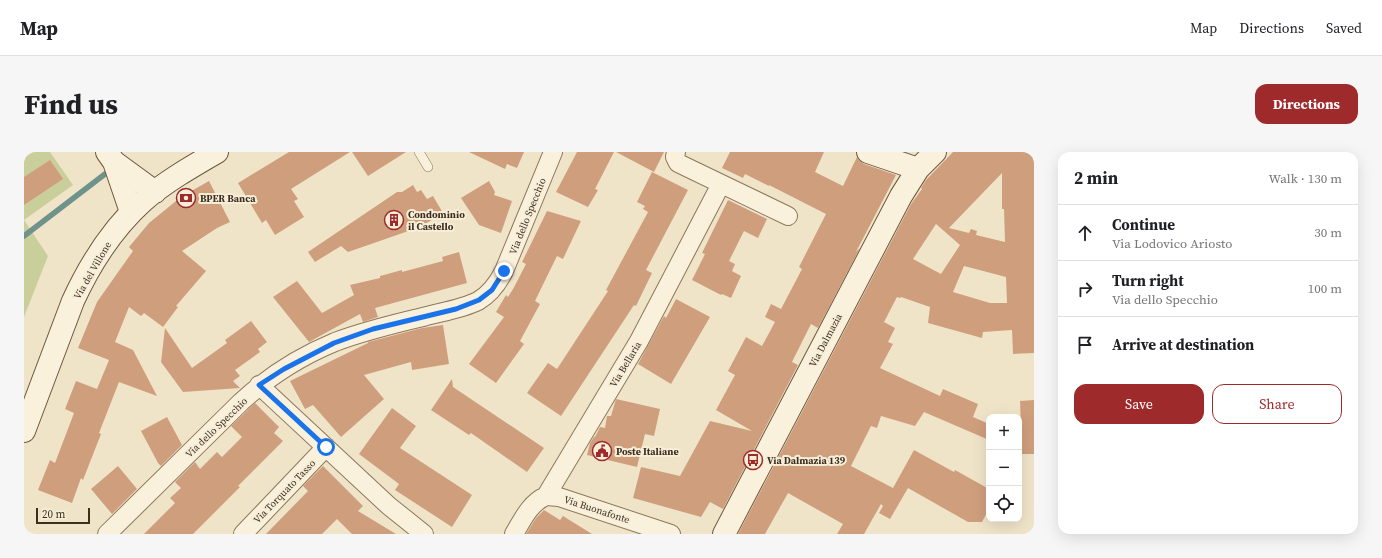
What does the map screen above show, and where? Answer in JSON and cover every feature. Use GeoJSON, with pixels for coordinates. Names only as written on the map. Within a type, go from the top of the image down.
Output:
{"type":"FeatureCollection","features":[{"type":"Feature","properties":{"kind":"street","name":"Via del Villone"},"geometry":{"type":"LineString","coordinates":[[24,431],[80,287],[105,245],[131,212],[155,192],[217,152]]}},
{"type":"Feature","properties":{"kind":"street","name":"Via dello Specchio"},"geometry":{"type":"LineString","coordinates":[[107,534],[259,385],[284,369],[334,343],[373,329],[463,306],[479,300],[486,295],[497,283],[504,271],[553,152]]}},
{"type":"Feature","properties":{"kind":"street"},"geometry":{"type":"LineString","coordinates":[[868,152],[918,169]]}},
{"type":"Feature","properties":{"kind":"street","name":"Via Dalmazia"},"geometry":{"type":"LineString","coordinates":[[724,534],[901,196],[918,169],[935,152]]}},
{"type":"Feature","properties":{"kind":"street"},"geometry":{"type":"LineString","coordinates":[[110,157],[155,192]]}},
{"type":"Feature","properties":{"kind":"street"},"geometry":{"type":"LineString","coordinates":[[110,157],[131,212]]}},
{"type":"Feature","properties":{"kind":"street"},"geometry":{"type":"LineString","coordinates":[[677,158],[721,184],[788,216]]}},
{"type":"Feature","properties":{"kind":"street","name":"Via Bellaria"},"geometry":{"type":"LineString","coordinates":[[514,534],[535,502],[546,496],[639,341],[721,184]]}},
{"type":"Feature","properties":{"kind":"street"},"geometry":{"type":"LineString","coordinates":[[259,385],[389,506],[424,534]]}},
{"type":"Feature","properties":{"kind":"street","name":"Via Torquato Tasso"},"geometry":{"type":"LineString","coordinates":[[242,534],[326,447]]}},
{"type":"Feature","properties":{"kind":"street","name":"Via Buonafonte"},"geometry":{"type":"LineString","coordinates":[[546,496],[558,497],[671,534]]}},
{"type":"Feature","properties":{"kind":"lane"},"geometry":{"type":"LineString","coordinates":[[419,152],[428,167]]}},
{"type":"Feature","properties":{"kind":"green space"},"geometry":{"type":"Polygon","coordinates":[[[24,152],[50,152],[73,185],[24,220],[24,152]]]}},
{"type":"Feature","properties":{"kind":"green space"},"geometry":{"type":"Polygon","coordinates":[[[24,220],[48,256],[24,317],[24,220]]]}},
{"type":"Feature","properties":{"kind":"building"},"geometry":{"type":"Polygon","coordinates":[[[289,152],[350,152],[291,189],[298,199],[294,201],[304,217],[275,235],[266,220],[262,223],[238,183],[289,152]]]}},
{"type":"Feature","properties":{"kind":"building"},"geometry":{"type":"Polygon","coordinates":[[[352,152],[406,152],[368,176],[352,152]]]}},
{"type":"Feature","properties":{"kind":"building"},"geometry":{"type":"Polygon","coordinates":[[[469,152],[524,152],[517,168],[507,164],[505,169],[469,152]]]}},
{"type":"Feature","properties":{"kind":"building"},"geometry":{"type":"Polygon","coordinates":[[[577,152],[614,152],[595,189],[598,190],[588,207],[556,192],[577,152]]]}},
{"type":"Feature","properties":{"kind":"building"},"geometry":{"type":"Polygon","coordinates":[[[616,152],[664,152],[654,172],[616,152]]]}},
{"type":"Feature","properties":{"kind":"building"},"geometry":{"type":"Polygon","coordinates":[[[730,152],[824,152],[815,172],[843,186],[857,157],[864,164],[896,175],[818,328],[811,324],[792,362],[798,365],[723,509],[710,502],[701,517],[633,498],[641,467],[680,476],[710,421],[752,431],[716,410],[735,375],[728,371],[746,337],[762,346],[775,322],[765,317],[771,304],[781,309],[802,269],[799,267],[826,214],[745,174],[743,178],[722,168],[730,152]]]}},
{"type":"Feature","properties":{"kind":"building"},"geometry":{"type":"Polygon","coordinates":[[[953,152],[1034,152],[1034,353],[1013,354],[1012,330],[983,332],[982,338],[928,323],[930,307],[897,297],[884,322],[895,328],[888,342],[893,344],[880,368],[940,396],[943,389],[978,404],[973,417],[986,423],[986,439],[924,412],[915,426],[881,416],[877,428],[871,426],[851,466],[893,488],[914,450],[986,487],[986,515],[982,522],[968,522],[908,488],[890,519],[879,513],[883,506],[881,504],[864,534],[837,534],[843,524],[788,493],[765,534],[738,534],[911,204],[922,189],[921,188],[926,180],[953,152]],[[1002,173],[949,228],[969,233],[971,229],[977,231],[976,235],[1005,242],[1004,209],[1002,209],[1002,173]],[[936,224],[913,259],[941,274],[960,245],[936,224]],[[964,266],[953,292],[990,303],[1007,303],[1006,277],[964,266]]]}},
{"type":"Feature","properties":{"kind":"building"},"geometry":{"type":"Polygon","coordinates":[[[50,160],[63,179],[24,205],[24,177],[50,160]]]}},
{"type":"Feature","properties":{"kind":"building"},"geometry":{"type":"Polygon","coordinates":[[[652,172],[688,190],[646,270],[652,273],[636,306],[634,305],[561,416],[527,393],[548,363],[557,369],[608,291],[606,290],[648,212],[643,209],[645,206],[637,202],[652,172]]]}},
{"type":"Feature","properties":{"kind":"building"},"geometry":{"type":"Polygon","coordinates":[[[209,181],[230,222],[217,228],[182,251],[206,271],[176,306],[178,307],[163,327],[144,313],[141,316],[129,307],[115,342],[133,350],[157,396],[119,382],[99,433],[101,434],[83,480],[81,478],[72,503],[38,490],[50,460],[55,463],[74,413],[65,409],[76,381],[97,389],[109,360],[78,348],[97,302],[133,251],[129,247],[149,223],[181,197],[209,181]]]}},
{"type":"Feature","properties":{"kind":"building"},"geometry":{"type":"Polygon","coordinates":[[[489,181],[495,192],[494,195],[512,201],[501,233],[479,225],[461,198],[489,181]]]}},
{"type":"Feature","properties":{"kind":"building","name":"Condominio il Castello"},"geometry":{"type":"Polygon","coordinates":[[[413,185],[417,192],[421,190],[427,199],[433,196],[443,213],[420,227],[348,252],[341,246],[315,262],[308,252],[397,192],[402,192],[413,185]]]}},
{"type":"Feature","properties":{"kind":"building"},"geometry":{"type":"Polygon","coordinates":[[[728,200],[767,219],[758,238],[744,231],[729,261],[735,264],[732,271],[741,276],[731,298],[722,294],[721,295],[692,280],[705,254],[702,253],[728,200]]]}},
{"type":"Feature","properties":{"kind":"building"},"geometry":{"type":"Polygon","coordinates":[[[547,211],[581,221],[563,259],[557,256],[535,301],[540,304],[520,341],[524,344],[496,383],[469,364],[504,317],[496,312],[506,295],[508,297],[513,289],[526,264],[522,262],[547,211]]]}},
{"type":"Feature","properties":{"kind":"building"},"geometry":{"type":"Polygon","coordinates":[[[459,252],[467,283],[375,308],[378,317],[363,322],[360,314],[309,342],[273,297],[297,281],[322,313],[354,295],[350,285],[380,278],[380,276],[402,270],[402,272],[443,261],[442,257],[459,252]]]}},
{"type":"Feature","properties":{"kind":"building"},"geometry":{"type":"Polygon","coordinates":[[[676,299],[710,317],[671,384],[638,364],[664,316],[666,318],[676,299]]]}},
{"type":"Feature","properties":{"kind":"building"},"geometry":{"type":"Polygon","coordinates":[[[251,321],[267,342],[258,349],[260,352],[235,370],[240,376],[233,381],[240,388],[183,392],[161,362],[165,328],[192,368],[227,343],[225,340],[251,321]]]}},
{"type":"Feature","properties":{"kind":"building"},"geometry":{"type":"Polygon","coordinates":[[[443,325],[449,364],[412,370],[411,362],[364,375],[384,399],[341,437],[313,405],[305,409],[290,381],[368,342],[422,328],[443,325]]]}},
{"type":"Feature","properties":{"kind":"building"},"geometry":{"type":"Polygon","coordinates":[[[452,379],[453,387],[544,448],[527,472],[471,433],[469,435],[431,410],[452,379]]]}},
{"type":"Feature","properties":{"kind":"building"},"geometry":{"type":"Polygon","coordinates":[[[616,399],[660,409],[654,436],[645,434],[637,467],[587,455],[590,443],[600,427],[605,428],[607,416],[611,416],[616,399]]]}},
{"type":"Feature","properties":{"kind":"building"},"geometry":{"type":"Polygon","coordinates":[[[1034,400],[1034,454],[1022,454],[1022,414],[1020,414],[1020,401],[1034,400]]]}},
{"type":"Feature","properties":{"kind":"building"},"geometry":{"type":"Polygon","coordinates":[[[255,403],[279,427],[274,433],[283,441],[193,534],[144,534],[175,503],[170,498],[181,488],[175,482],[195,462],[200,469],[217,452],[222,457],[242,437],[231,426],[255,403]]]}},
{"type":"Feature","properties":{"kind":"building"},"geometry":{"type":"Polygon","coordinates":[[[392,408],[416,426],[400,448],[472,495],[452,527],[395,490],[399,484],[359,454],[392,408]]]}},
{"type":"Feature","properties":{"kind":"building"},"geometry":{"type":"Polygon","coordinates":[[[167,417],[182,445],[161,466],[141,431],[167,417]]]}},
{"type":"Feature","properties":{"kind":"building"},"geometry":{"type":"Polygon","coordinates":[[[118,466],[137,489],[112,514],[91,489],[118,466]]]}},
{"type":"Feature","properties":{"kind":"building"},"geometry":{"type":"Polygon","coordinates":[[[323,466],[363,506],[358,511],[396,534],[352,534],[337,519],[322,534],[266,534],[308,491],[303,486],[323,466]]]}},
{"type":"Feature","properties":{"kind":"building"},"geometry":{"type":"Polygon","coordinates":[[[544,510],[560,520],[563,516],[592,534],[526,534],[536,518],[544,510]]]}},
{"type":"Feature","properties":{"kind":"waterway"},"geometry":{"type":"LineString","coordinates":[[24,236],[105,174]]}},
{"type":"Feature","properties":{"kind":"place","name":"BPER Banca"},"geometry":{"type":"Point","coordinates":[186,198]}},
{"type":"Feature","properties":{"kind":"place","name":"Condominio il Castello"},"geometry":{"type":"Point","coordinates":[394,220]}},
{"type":"Feature","properties":{"kind":"place","name":"Poste Italiane"},"geometry":{"type":"Point","coordinates":[602,451]}},
{"type":"Feature","properties":{"kind":"place","name":"Via Dalmazia 139"},"geometry":{"type":"Point","coordinates":[753,460]}},
{"type":"Feature","properties":{"kind":"route"},"geometry":{"type":"LineString","coordinates":[[326,447],[259,385],[310,354],[334,343],[373,329],[472,304],[492,290],[504,271]]}}]}
